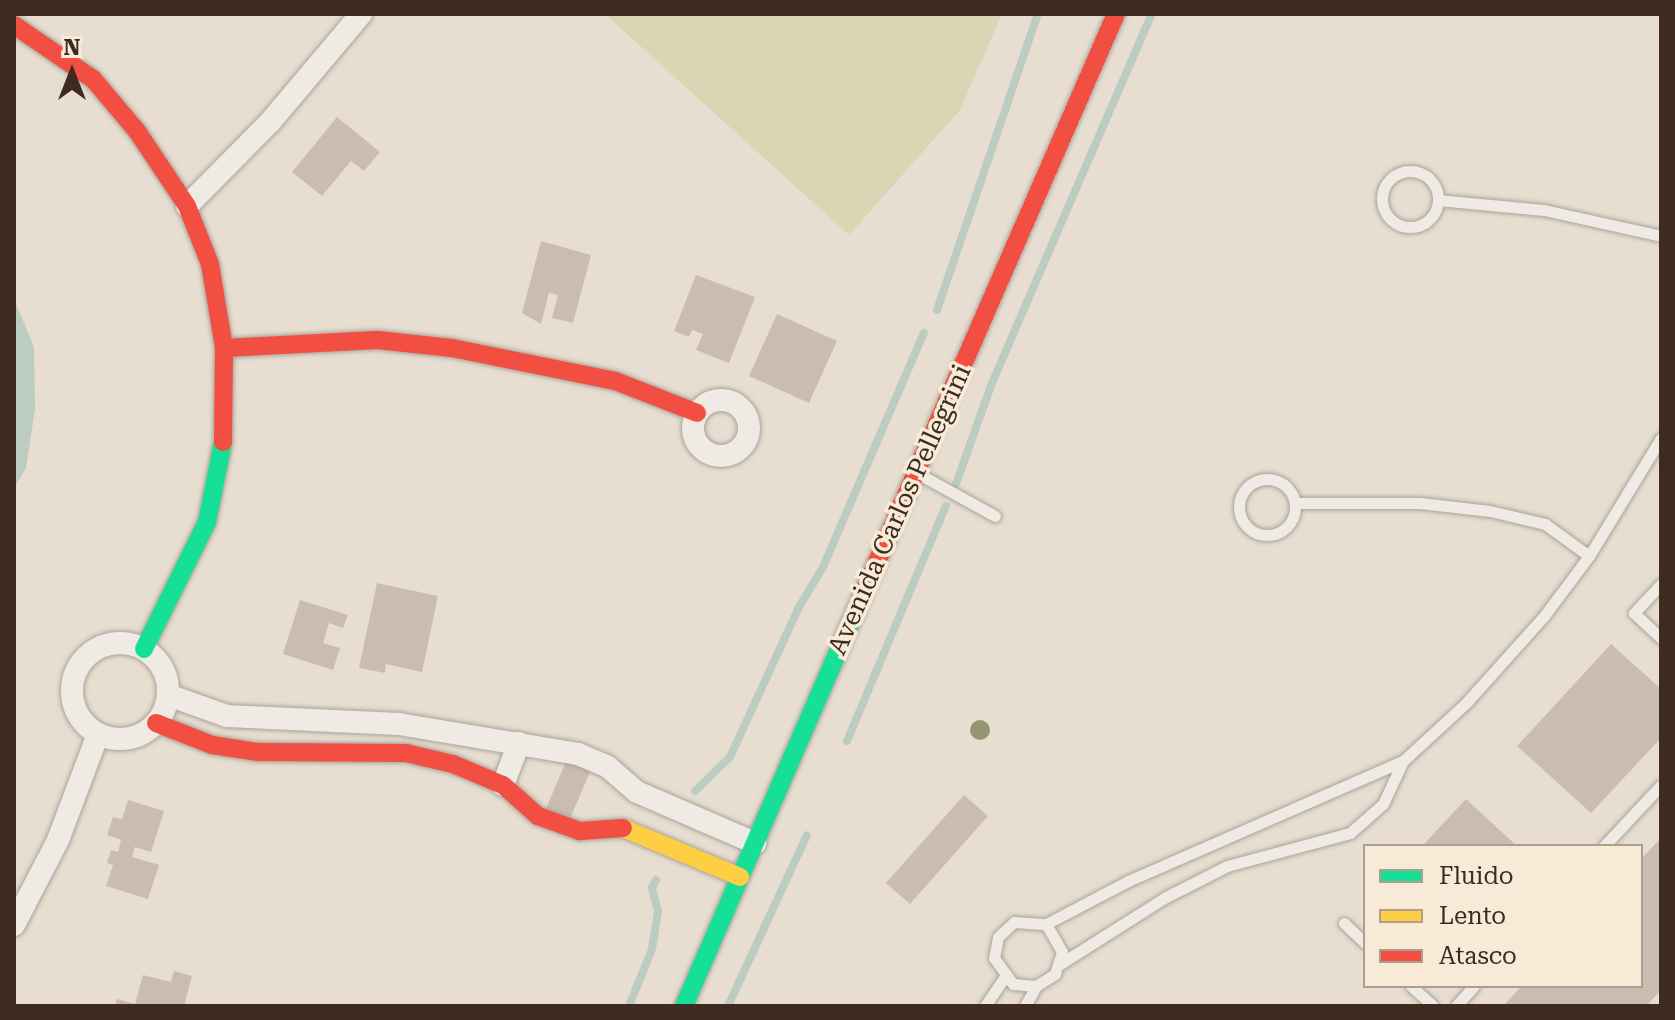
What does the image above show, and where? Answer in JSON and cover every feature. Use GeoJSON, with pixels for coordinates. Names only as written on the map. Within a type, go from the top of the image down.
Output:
{"type":"FeatureCollection","features":[{"type":"Feature","properties":{"kind":"street"},"geometry":{"type":"LineString","coordinates":[[187,206],[271,121],[361,14]]}},
{"type":"Feature","properties":{"kind":"street","name":"Avenida Carlos Pellegrini"},"geometry":{"type":"LineString","coordinates":[[684,1006],[1116,14]]}},
{"type":"Feature","properties":{"kind":"street"},"geometry":{"type":"LineString","coordinates":[[14,25],[93,79],[137,131],[187,206],[210,264],[224,348],[226,426],[207,522],[144,649]]}},
{"type":"Feature","properties":{"kind":"street"},"geometry":{"type":"LineString","coordinates":[[224,348],[377,340],[452,348],[615,381],[697,413]]}},
{"type":"Feature","properties":{"kind":"street"},"geometry":{"type":"LineString","coordinates":[[120,642],[144,649],[161,665],[168,695],[156,723],[129,738],[98,734],[85,724],[71,696],[79,665],[104,645],[120,642]]}},
{"type":"Feature","properties":{"kind":"street"},"geometry":{"type":"LineString","coordinates":[[168,695],[227,716],[399,724],[519,743],[588,758],[608,767],[637,792],[755,843]]}},
{"type":"Feature","properties":{"kind":"street"},"geometry":{"type":"LineString","coordinates":[[156,723],[212,745],[258,752],[406,753],[453,764],[503,785],[538,816],[580,831],[621,827],[740,877]]}},
{"type":"Feature","properties":{"kind":"street"},"geometry":{"type":"LineString","coordinates":[[14,925],[58,840],[98,734]]}},
{"type":"Feature","properties":{"kind":"street"},"geometry":{"type":"LineString","coordinates":[[503,785],[519,743]]}},
{"type":"Feature","properties":{"kind":"street"},"geometry":{"type":"LineString","coordinates":[[621,827],[637,792]]}},
{"type":"Feature","properties":{"kind":"lane"},"geometry":{"type":"LineString","coordinates":[[1412,171],[1429,178],[1438,200],[1428,220],[1412,227],[1394,222],[1381,199],[1387,182],[1412,171]]}},
{"type":"Feature","properties":{"kind":"lane"},"geometry":{"type":"LineString","coordinates":[[1438,200],[1544,210],[1661,236]]}},
{"type":"Feature","properties":{"kind":"lane"},"geometry":{"type":"LineString","coordinates":[[1036,986],[1004,978],[994,958],[998,937],[1014,922],[1046,924],[1128,881],[1403,761],[1509,658],[1589,556],[1661,438]]}},
{"type":"Feature","properties":{"kind":"lane"},"geometry":{"type":"LineString","coordinates":[[917,472],[995,516]]}},
{"type":"Feature","properties":{"kind":"lane"},"geometry":{"type":"LineString","coordinates":[[1269,479],[1286,487],[1295,503],[1292,521],[1269,535],[1244,524],[1238,507],[1244,490],[1269,479]]}},
{"type":"Feature","properties":{"kind":"lane"},"geometry":{"type":"LineString","coordinates":[[1295,503],[1420,503],[1490,511],[1545,524],[1589,556]]}},
{"type":"Feature","properties":{"kind":"lane"},"geometry":{"type":"LineString","coordinates":[[1661,584],[1634,613],[1661,638]]}},
{"type":"Feature","properties":{"kind":"lane"},"geometry":{"type":"LineString","coordinates":[[1025,1006],[1036,986],[1060,964],[1166,897],[1227,866],[1350,833],[1383,804],[1403,761]]}},
{"type":"Feature","properties":{"kind":"lane"},"geometry":{"type":"LineString","coordinates":[[1606,844],[1661,785]]}},
{"type":"Feature","properties":{"kind":"lane"},"geometry":{"type":"LineString","coordinates":[[1344,923],[1363,941]]}},
{"type":"Feature","properties":{"kind":"lane"},"geometry":{"type":"LineString","coordinates":[[1046,924],[1059,941],[1060,964]]}},
{"type":"Feature","properties":{"kind":"lane"},"geometry":{"type":"LineString","coordinates":[[985,1006],[1004,978]]}},
{"type":"Feature","properties":{"kind":"lane"},"geometry":{"type":"LineString","coordinates":[[1413,988],[1433,1006]]}},
{"type":"Feature","properties":{"kind":"lane"},"geometry":{"type":"LineString","coordinates":[[1456,1006],[1472,988]]}},
{"type":"Feature","properties":{"kind":"shaded area"},"geometry":{"type":"Polygon","coordinates":[[[605,14],[1002,14],[960,110],[849,235],[605,14]]]}},
{"type":"Feature","properties":{"kind":"shaded area"},"geometry":{"type":"Polygon","coordinates":[[[14,299],[34,347],[35,409],[26,468],[14,488],[14,299]]]}},
{"type":"Feature","properties":{"kind":"building"},"geometry":{"type":"Polygon","coordinates":[[[337,117],[380,152],[364,171],[351,161],[322,196],[292,172],[337,117]]]}},
{"type":"Feature","properties":{"kind":"building"},"geometry":{"type":"Polygon","coordinates":[[[541,241],[591,255],[573,323],[552,318],[558,295],[549,293],[541,324],[522,313],[541,241]]]}},
{"type":"Feature","properties":{"kind":"building"},"geometry":{"type":"Polygon","coordinates":[[[696,275],[755,297],[729,363],[696,350],[703,334],[692,330],[689,337],[674,331],[696,275]]]}},
{"type":"Feature","properties":{"kind":"building"},"geometry":{"type":"Polygon","coordinates":[[[777,314],[837,341],[809,403],[749,376],[777,314]]]}},
{"type":"Feature","properties":{"kind":"building"},"geometry":{"type":"Polygon","coordinates":[[[377,583],[438,596],[422,672],[386,664],[385,673],[359,668],[377,583]]]}},
{"type":"Feature","properties":{"kind":"building"},"geometry":{"type":"Polygon","coordinates":[[[300,600],[348,615],[343,628],[329,623],[323,643],[340,648],[333,670],[283,654],[300,600]]]}},
{"type":"Feature","properties":{"kind":"building"},"geometry":{"type":"Polygon","coordinates":[[[1611,644],[1661,689],[1661,738],[1591,813],[1517,746],[1611,644]]]}},
{"type":"Feature","properties":{"kind":"building"},"geometry":{"type":"Polygon","coordinates":[[[574,743],[598,753],[563,835],[539,825],[574,743]]]}},
{"type":"Feature","properties":{"kind":"building"},"geometry":{"type":"Polygon","coordinates":[[[964,795],[988,816],[910,904],[886,883],[964,795]]]}},
{"type":"Feature","properties":{"kind":"building"},"geometry":{"type":"Polygon","coordinates":[[[1466,799],[1515,844],[1424,844],[1466,799]]]}},
{"type":"Feature","properties":{"kind":"building"},"geometry":{"type":"Polygon","coordinates":[[[128,800],[164,811],[151,852],[135,847],[132,857],[159,865],[148,899],[106,886],[113,865],[107,863],[111,850],[118,852],[121,840],[107,835],[113,817],[122,819],[128,800]]]}},
{"type":"Feature","properties":{"kind":"building"},"geometry":{"type":"Polygon","coordinates":[[[1661,838],[1661,990],[1646,1006],[1503,1006],[1520,988],[1643,988],[1643,857],[1661,838]]]}},
{"type":"Feature","properties":{"kind":"building"},"geometry":{"type":"Polygon","coordinates":[[[174,971],[192,976],[184,1006],[115,1006],[117,999],[135,1004],[143,975],[171,982],[174,971]]]}},
{"type":"Feature","properties":{"kind":"waterway"},"geometry":{"type":"LineString","coordinates":[[937,310],[1038,14]]}},
{"type":"Feature","properties":{"kind":"waterway"},"geometry":{"type":"LineString","coordinates":[[956,484],[992,383],[1152,14]]}},
{"type":"Feature","properties":{"kind":"waterway"},"geometry":{"type":"LineString","coordinates":[[695,791],[730,757],[799,607],[823,567],[924,333]]}},
{"type":"Feature","properties":{"kind":"waterway"},"geometry":{"type":"LineString","coordinates":[[847,741],[946,506]]}},
{"type":"Feature","properties":{"kind":"waterway"},"geometry":{"type":"LineString","coordinates":[[728,1006],[807,835]]}},
{"type":"Feature","properties":{"kind":"waterway"},"geometry":{"type":"LineString","coordinates":[[629,1006],[652,949],[658,911],[652,888],[656,880]]}},
{"type":"Feature","properties":{"kind":"traffic: fast"},"geometry":{"type":"LineString","coordinates":[[144,649],[207,522],[223,442]]}},
{"type":"Feature","properties":{"kind":"traffic: fast"},"geometry":{"type":"LineString","coordinates":[[684,1006],[856,610]]}},
{"type":"Feature","properties":{"kind":"traffic: slow"},"geometry":{"type":"LineString","coordinates":[[623,828],[740,877]]}},
{"type":"Feature","properties":{"kind":"traffic: jam"},"geometry":{"type":"LineString","coordinates":[[856,610],[1116,14]]}},
{"type":"Feature","properties":{"kind":"traffic: jam"},"geometry":{"type":"LineString","coordinates":[[14,25],[93,79],[137,131],[187,206],[210,264],[224,348],[223,442]]}},
{"type":"Feature","properties":{"kind":"traffic: jam"},"geometry":{"type":"LineString","coordinates":[[224,348],[377,340],[452,348],[615,381],[697,413]]}},
{"type":"Feature","properties":{"kind":"traffic: jam"},"geometry":{"type":"LineString","coordinates":[[156,723],[212,745],[258,752],[406,753],[453,764],[503,785],[538,816],[580,831],[623,828]]}}]}
